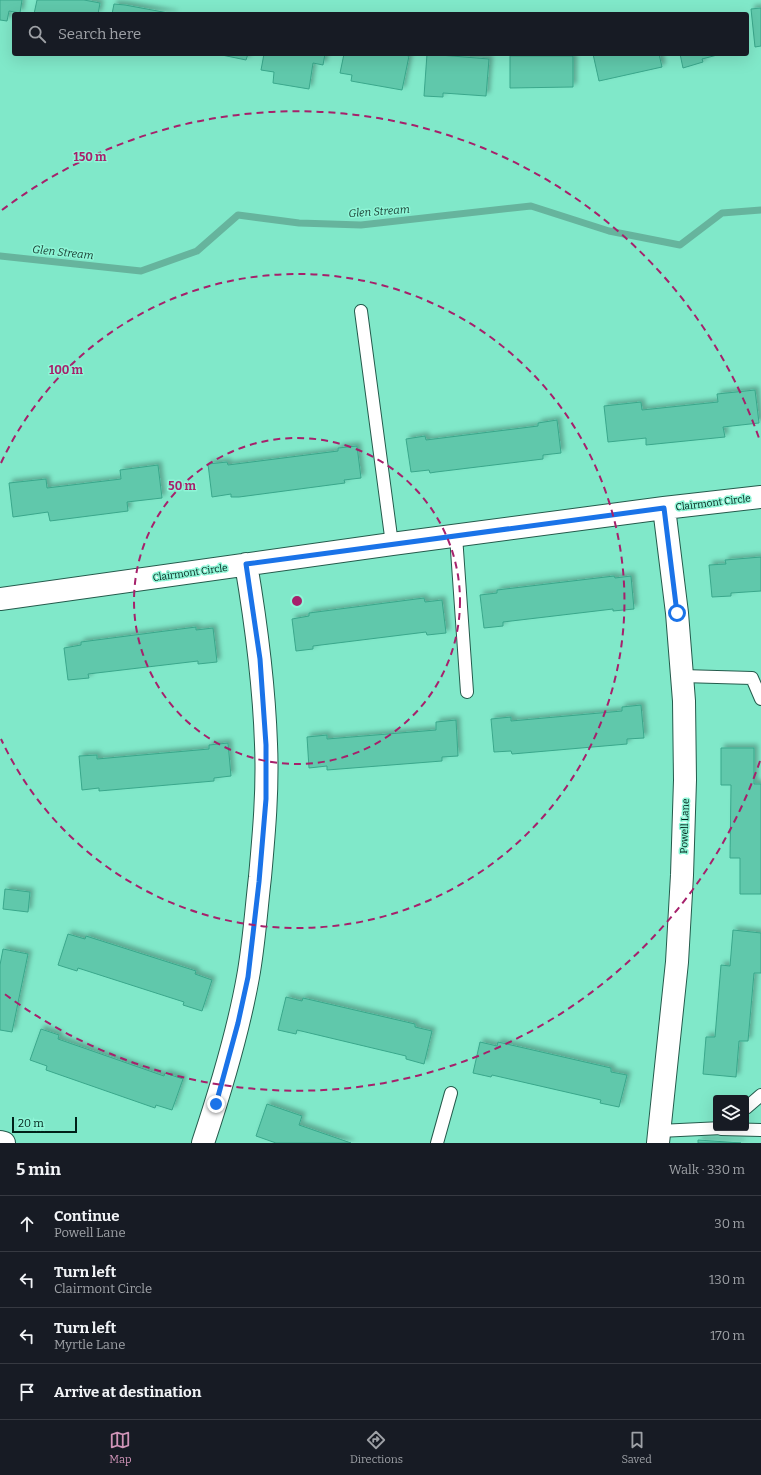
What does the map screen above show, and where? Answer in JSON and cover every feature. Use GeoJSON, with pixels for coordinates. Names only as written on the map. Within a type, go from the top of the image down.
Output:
{"type":"FeatureCollection","features":[{"type":"Feature","properties":{"kind":"street","name":"Clairmont Circle"},"geometry":{"type":"LineString","coordinates":[[0,599],[392,544],[761,496]]}},
{"type":"Feature","properties":{"kind":"street","name":"Powell Lane"},"geometry":{"type":"LineString","coordinates":[[658,1137],[677,962],[682,875],[685,772],[684,701],[677,613],[664,508]]}},
{"type":"Feature","properties":{"kind":"street"},"geometry":{"type":"LineString","coordinates":[[203,1143],[216,1104],[235,1036],[248,977],[263,841],[266,799],[266,745],[260,659],[246,564]]}},
{"type":"Feature","properties":{"kind":"street"},"geometry":{"type":"LineString","coordinates":[[0,1142],[4,1143]]}},
{"type":"Feature","properties":{"kind":"lane"},"geometry":{"type":"LineString","coordinates":[[361,311],[392,544]]}},
{"type":"Feature","properties":{"kind":"lane"},"geometry":{"type":"LineString","coordinates":[[456,536],[467,692]]}},
{"type":"Feature","properties":{"kind":"lane"},"geometry":{"type":"LineString","coordinates":[[682,676],[756,678],[761,699]]}},
{"type":"Feature","properties":{"kind":"lane"},"geometry":{"type":"LineString","coordinates":[[437,1143],[451,1093]]}},
{"type":"Feature","properties":{"kind":"lane"},"geometry":{"type":"LineString","coordinates":[[749,1105],[761,1095]]}},
{"type":"Feature","properties":{"kind":"lane"},"geometry":{"type":"LineString","coordinates":[[658,1137],[713,1129]]}},
{"type":"Feature","properties":{"kind":"lane"},"geometry":{"type":"LineString","coordinates":[[749,1129],[761,1130]]}},
{"type":"Feature","properties":{"kind":"building"},"geometry":{"type":"Polygon","coordinates":[[[0,0],[22,0],[20,12],[9,11],[7,21],[0,20],[0,0]]]}},
{"type":"Feature","properties":{"kind":"building"},"geometry":{"type":"Polygon","coordinates":[[[37,0],[84,0],[100,3],[98,12],[34,12],[37,0]]]}},
{"type":"Feature","properties":{"kind":"building"},"geometry":{"type":"Polygon","coordinates":[[[114,4],[163,12],[112,12],[114,4]]]}},
{"type":"Feature","properties":{"kind":"building"},"geometry":{"type":"Polygon","coordinates":[[[761,8],[761,46],[755,47],[751,9],[761,8]]]}},
{"type":"Feature","properties":{"kind":"building"},"geometry":{"type":"Polygon","coordinates":[[[227,56],[247,56],[246,60],[227,56]]]}},
{"type":"Feature","properties":{"kind":"building"},"geometry":{"type":"Polygon","coordinates":[[[264,56],[325,56],[323,65],[313,63],[309,89],[273,83],[274,72],[261,70],[264,56]]]}},
{"type":"Feature","properties":{"kind":"building"},"geometry":{"type":"Polygon","coordinates":[[[344,56],[409,56],[402,90],[351,81],[352,75],[340,73],[344,56]]]}},
{"type":"Feature","properties":{"kind":"building"},"geometry":{"type":"Polygon","coordinates":[[[427,56],[452,56],[489,59],[486,96],[443,93],[443,97],[424,96],[427,56]]]}},
{"type":"Feature","properties":{"kind":"building"},"geometry":{"type":"Polygon","coordinates":[[[510,56],[573,56],[573,87],[510,88],[510,56]]]}},
{"type":"Feature","properties":{"kind":"building"},"geometry":{"type":"Polygon","coordinates":[[[593,56],[659,56],[662,67],[599,81],[593,56]]]}},
{"type":"Feature","properties":{"kind":"building"},"geometry":{"type":"Polygon","coordinates":[[[680,56],[713,56],[702,59],[703,62],[683,68],[680,56]]]}},
{"type":"Feature","properties":{"kind":"building"},"geometry":{"type":"Polygon","coordinates":[[[755,390],[759,423],[723,427],[725,437],[646,445],[646,438],[608,442],[604,406],[641,402],[642,410],[718,402],[717,394],[755,390]]]}},
{"type":"Feature","properties":{"kind":"building"},"geometry":{"type":"Polygon","coordinates":[[[557,420],[561,453],[543,455],[543,459],[430,473],[429,470],[411,472],[406,439],[425,436],[426,440],[538,426],[538,423],[557,420]]]}},
{"type":"Feature","properties":{"kind":"building"},"geometry":{"type":"Polygon","coordinates":[[[357,446],[361,478],[344,480],[345,483],[239,497],[231,497],[231,494],[212,497],[208,464],[227,462],[228,465],[338,451],[338,448],[357,446]]]}},
{"type":"Feature","properties":{"kind":"building"},"geometry":{"type":"Polygon","coordinates":[[[158,465],[162,498],[127,502],[128,511],[50,521],[48,512],[13,517],[9,483],[46,479],[47,488],[121,479],[120,470],[158,465]]]}},
{"type":"Feature","properties":{"kind":"building"},"geometry":{"type":"Polygon","coordinates":[[[761,557],[761,591],[731,593],[731,596],[712,597],[709,565],[726,564],[725,560],[761,557]]]}},
{"type":"Feature","properties":{"kind":"building"},"geometry":{"type":"Polygon","coordinates":[[[614,576],[615,578],[631,576],[634,609],[613,611],[613,609],[503,622],[503,626],[484,628],[480,595],[497,593],[497,590],[614,576]]]}},
{"type":"Feature","properties":{"kind":"building"},"geometry":{"type":"Polygon","coordinates":[[[424,598],[425,602],[442,600],[446,633],[427,635],[426,632],[313,646],[313,649],[296,651],[292,619],[309,616],[309,613],[424,598]]]}},
{"type":"Feature","properties":{"kind":"building"},"geometry":{"type":"Polygon","coordinates":[[[196,627],[196,630],[213,628],[217,662],[198,664],[198,661],[88,674],[89,678],[68,680],[64,648],[81,645],[81,642],[196,627]]]}},
{"type":"Feature","properties":{"kind":"building"},"geometry":{"type":"Polygon","coordinates":[[[641,705],[644,738],[627,739],[627,744],[512,754],[511,751],[494,752],[491,719],[511,717],[511,721],[622,711],[622,707],[641,705]]]}},
{"type":"Feature","properties":{"kind":"building"},"geometry":{"type":"Polygon","coordinates":[[[456,720],[458,756],[442,757],[442,761],[327,770],[327,766],[309,768],[307,737],[327,735],[327,739],[436,730],[436,722],[456,720]]]}},
{"type":"Feature","properties":{"kind":"building"},"geometry":{"type":"Polygon","coordinates":[[[228,743],[231,776],[214,778],[214,781],[99,791],[99,788],[82,790],[79,756],[97,755],[97,759],[209,749],[209,745],[228,743]]]}},
{"type":"Feature","properties":{"kind":"building"},"geometry":{"type":"Polygon","coordinates":[[[721,748],[754,748],[754,784],[761,784],[761,894],[740,894],[740,858],[730,858],[731,785],[721,785],[721,748]]]}},
{"type":"Feature","properties":{"kind":"building"},"geometry":{"type":"Polygon","coordinates":[[[5,889],[30,892],[28,912],[3,909],[5,889]]]}},
{"type":"Feature","properties":{"kind":"building"},"geometry":{"type":"Polygon","coordinates":[[[733,930],[761,933],[761,973],[754,973],[748,1041],[739,1041],[736,1077],[703,1074],[706,1037],[715,1037],[721,965],[730,966],[733,930]]]}},
{"type":"Feature","properties":{"kind":"building"},"geometry":{"type":"Polygon","coordinates":[[[68,934],[85,939],[86,936],[196,971],[195,974],[212,980],[202,1011],[183,1005],[184,1002],[78,968],[77,971],[58,965],[68,934]]]}},
{"type":"Feature","properties":{"kind":"building"},"geometry":{"type":"Polygon","coordinates":[[[3,949],[28,954],[12,1032],[0,1030],[0,965],[3,949]]]}},
{"type":"Feature","properties":{"kind":"building"},"geometry":{"type":"Polygon","coordinates":[[[286,997],[302,1001],[303,998],[415,1024],[415,1027],[432,1031],[424,1064],[406,1059],[406,1056],[297,1030],[296,1034],[278,1030],[286,997]]]}},
{"type":"Feature","properties":{"kind":"building"},"geometry":{"type":"Polygon","coordinates":[[[41,1029],[59,1035],[58,1039],[164,1076],[165,1073],[183,1079],[172,1110],[156,1105],[155,1108],[46,1070],[47,1066],[30,1060],[41,1029]]]}},
{"type":"Feature","properties":{"kind":"building"},"geometry":{"type":"Polygon","coordinates":[[[480,1042],[497,1046],[498,1042],[611,1068],[611,1072],[627,1075],[619,1107],[600,1103],[601,1100],[492,1075],[491,1077],[473,1073],[480,1042]]]}},
{"type":"Feature","properties":{"kind":"building"},"geometry":{"type":"Polygon","coordinates":[[[267,1104],[302,1116],[299,1125],[351,1143],[276,1143],[256,1136],[267,1104]]]}},
{"type":"Feature","properties":{"kind":"building"},"geometry":{"type":"Polygon","coordinates":[[[698,1140],[741,1143],[698,1143],[698,1140]]]}},
{"type":"Feature","properties":{"kind":"waterway","name":"Glen Stream"},"geometry":{"type":"LineString","coordinates":[[0,256],[141,271],[197,251],[238,215],[299,223],[361,225],[531,206],[609,231],[680,245],[722,213],[761,210]]}},
{"type":"Feature","properties":{"kind":"route"},"geometry":{"type":"LineString","coordinates":[[216,1104],[238,1023],[248,977],[259,882],[266,799],[266,745],[260,659],[246,564],[664,508],[677,613]]}}]}
